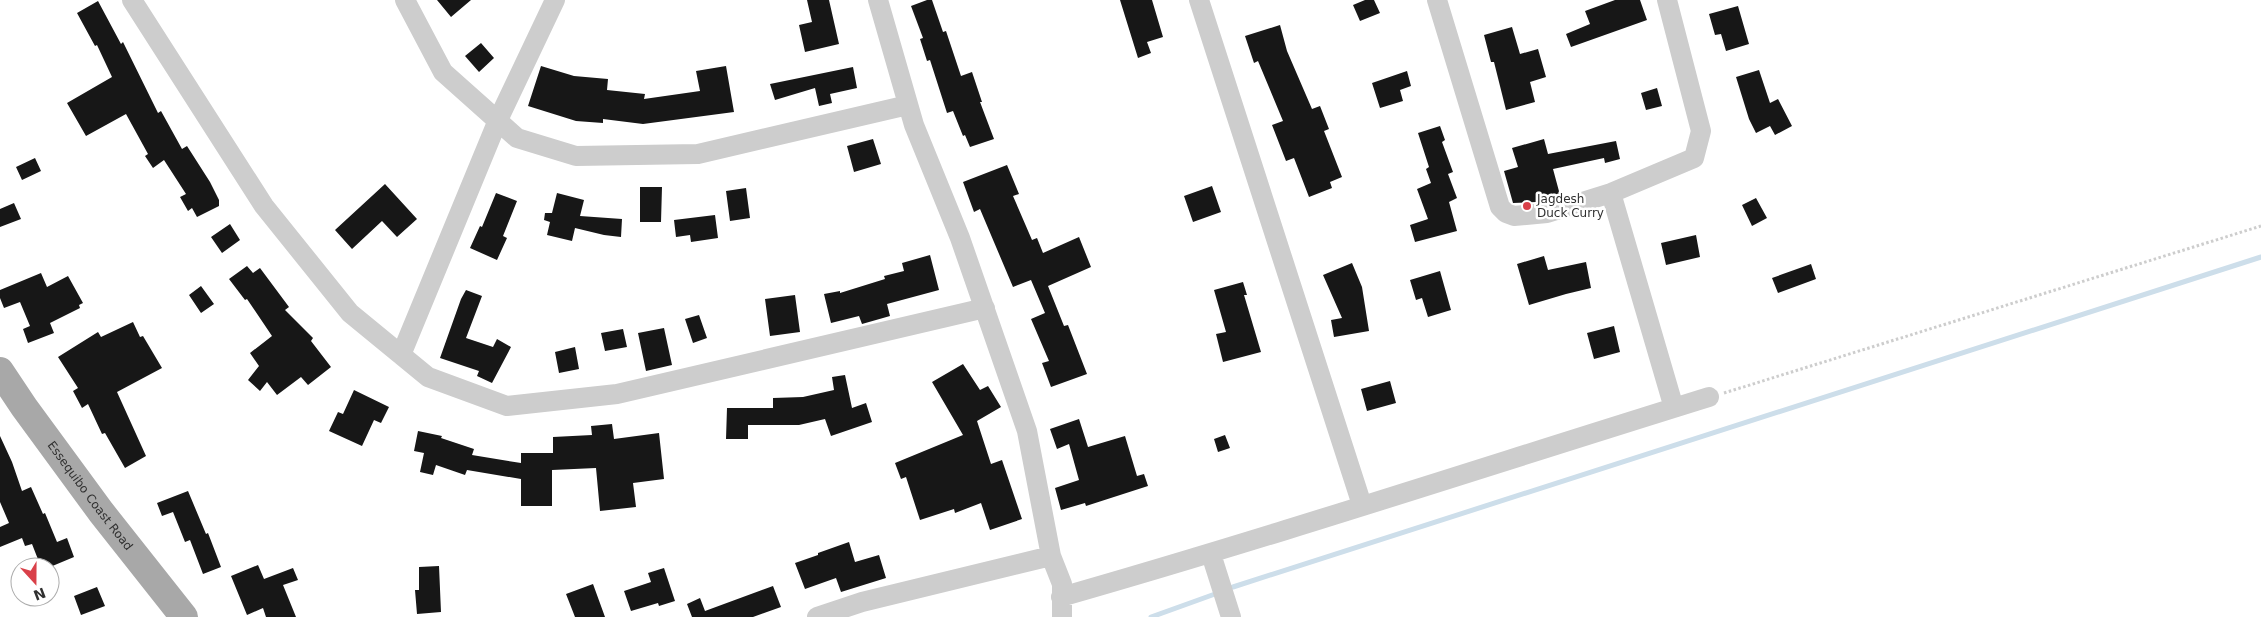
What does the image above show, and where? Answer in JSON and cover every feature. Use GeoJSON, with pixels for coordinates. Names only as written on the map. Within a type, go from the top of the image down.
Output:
{"type":"FeatureCollection","features":[{"type":"Feature","properties":{"kind":"main road","name":"Essequibo Coast Road"},"geometry":{"type":"LineString","coordinates":[[0,371],[101,512],[184,617]]}},
{"type":"Feature","properties":{"kind":"street"},"geometry":{"type":"LineString","coordinates":[[132,0],[264,206],[350,314],[428,377],[506,406],[617,394],[985,308]]}},
{"type":"Feature","properties":{"kind":"street"},"geometry":{"type":"LineString","coordinates":[[405,0],[443,72],[518,138],[576,156],[698,154],[908,105]]}},
{"type":"Feature","properties":{"kind":"street"},"geometry":{"type":"LineString","coordinates":[[401,355],[498,120],[555,0]]}},
{"type":"Feature","properties":{"kind":"street"},"geometry":{"type":"LineString","coordinates":[[878,0],[914,125],[960,238],[1027,431],[1051,556],[1062,584],[1062,617]]}},
{"type":"Feature","properties":{"kind":"street"},"geometry":{"type":"LineString","coordinates":[[1200,0],[1362,504]]}},
{"type":"Feature","properties":{"kind":"street"},"geometry":{"type":"LineString","coordinates":[[1437,0],[1500,207],[1506,213],[1514,216],[1547,213],[1611,193],[1694,158],[1701,131],[1667,0]]}},
{"type":"Feature","properties":{"kind":"street"},"geometry":{"type":"LineString","coordinates":[[1611,193],[1674,408]]}},
{"type":"Feature","properties":{"kind":"street"},"geometry":{"type":"LineString","coordinates":[[1061,597],[1211,554],[1362,504],[1709,397]]}},
{"type":"Feature","properties":{"kind":"street"},"geometry":{"type":"LineString","coordinates":[[1211,554],[1231,617]]}},
{"type":"Feature","properties":{"kind":"street"},"geometry":{"type":"LineString","coordinates":[[818,617],[862,602],[1051,556]]}},
{"type":"Feature","properties":{"kind":"path"},"geometry":{"type":"LineString","coordinates":[[1709,397],[2261,226]]}},
{"type":"Feature","properties":{"kind":"building"},"geometry":{"type":"Polygon","coordinates":[[[437,0],[471,0],[451,17],[437,0]]]}},
{"type":"Feature","properties":{"kind":"building"},"geometry":{"type":"Polygon","coordinates":[[[807,0],[829,0],[839,44],[805,52],[799,25],[812,22],[807,0]]]}},
{"type":"Feature","properties":{"kind":"building"},"geometry":{"type":"Polygon","coordinates":[[[932,0],[943,32],[946,31],[961,76],[972,72],[982,102],[980,102],[994,139],[970,147],[965,135],[963,136],[953,111],[947,113],[930,60],[927,61],[920,39],[923,38],[911,6],[932,0]]]}},
{"type":"Feature","properties":{"kind":"building"},"geometry":{"type":"Polygon","coordinates":[[[1120,0],[1152,0],[1163,37],[1147,42],[1151,53],[1138,58],[1120,0]]]}},
{"type":"Feature","properties":{"kind":"building"},"geometry":{"type":"Polygon","coordinates":[[[1365,0],[1374,0],[1380,13],[1360,21],[1353,5],[1365,0]]]}},
{"type":"Feature","properties":{"kind":"building"},"geometry":{"type":"Polygon","coordinates":[[[1615,0],[1640,0],[1647,20],[1571,47],[1566,34],[1590,24],[1585,11],[1615,0]]]}},
{"type":"Feature","properties":{"kind":"building"},"geometry":{"type":"Polygon","coordinates":[[[98,1],[121,44],[123,42],[158,113],[161,111],[182,149],[187,146],[210,182],[219,200],[219,206],[197,217],[192,208],[188,211],[180,197],[186,194],[164,160],[153,168],[145,156],[148,154],[126,114],[86,136],[67,103],[112,77],[97,45],[95,46],[77,13],[98,1]]]}},
{"type":"Feature","properties":{"kind":"building"},"geometry":{"type":"Polygon","coordinates":[[[1738,6],[1749,44],[1726,51],[1721,34],[1715,35],[1709,14],[1738,6]]]}},
{"type":"Feature","properties":{"kind":"building"},"geometry":{"type":"Polygon","coordinates":[[[1280,25],[1287,51],[1312,109],[1320,106],[1329,129],[1324,131],[1342,177],[1330,182],[1332,188],[1309,197],[1294,158],[1286,161],[1272,125],[1283,121],[1258,61],[1254,63],[1245,36],[1280,25]]]}},
{"type":"Feature","properties":{"kind":"building"},"geometry":{"type":"Polygon","coordinates":[[[1512,27],[1520,54],[1538,49],[1546,77],[1530,82],[1535,102],[1506,110],[1494,62],[1491,62],[1484,35],[1512,27]]]}},
{"type":"Feature","properties":{"kind":"building"},"geometry":{"type":"Polygon","coordinates":[[[481,43],[494,58],[479,72],[465,56],[481,43]]]}},
{"type":"Feature","properties":{"kind":"building"},"geometry":{"type":"Polygon","coordinates":[[[541,66],[574,76],[608,79],[607,90],[645,94],[644,99],[700,91],[696,71],[726,66],[734,112],[643,124],[603,119],[603,123],[576,121],[528,106],[541,66]]]}},
{"type":"Feature","properties":{"kind":"building"},"geometry":{"type":"Polygon","coordinates":[[[853,67],[857,88],[830,94],[832,103],[819,106],[815,88],[775,100],[770,84],[853,67]]]}},
{"type":"Feature","properties":{"kind":"building"},"geometry":{"type":"Polygon","coordinates":[[[1759,70],[1770,103],[1778,99],[1792,126],[1775,135],[1770,126],[1756,133],[1749,119],[1736,77],[1759,70]]]}},
{"type":"Feature","properties":{"kind":"building"},"geometry":{"type":"Polygon","coordinates":[[[1407,71],[1411,86],[1400,90],[1403,101],[1380,108],[1372,83],[1407,71]]]}},
{"type":"Feature","properties":{"kind":"building"},"geometry":{"type":"Polygon","coordinates":[[[1657,88],[1662,106],[1646,110],[1641,93],[1657,88]]]}},
{"type":"Feature","properties":{"kind":"building"},"geometry":{"type":"Polygon","coordinates":[[[1440,126],[1445,140],[1442,142],[1453,172],[1448,174],[1457,198],[1449,202],[1457,231],[1415,242],[1410,225],[1428,219],[1417,189],[1431,183],[1426,169],[1429,167],[1418,133],[1440,126]]]}},
{"type":"Feature","properties":{"kind":"building"},"geometry":{"type":"Polygon","coordinates":[[[873,139],[881,164],[854,172],[847,146],[873,139]]]}},
{"type":"Feature","properties":{"kind":"building"},"geometry":{"type":"Polygon","coordinates":[[[1544,139],[1548,154],[1616,141],[1620,159],[1605,163],[1604,158],[1553,169],[1560,195],[1536,202],[1513,203],[1504,171],[1518,167],[1512,148],[1544,139]]]}},
{"type":"Feature","properties":{"kind":"building"},"geometry":{"type":"Polygon","coordinates":[[[35,158],[41,171],[22,180],[16,167],[35,158]]]}},
{"type":"Feature","properties":{"kind":"building"},"geometry":{"type":"Polygon","coordinates":[[[1007,165],[1019,194],[1013,196],[1032,240],[1037,238],[1043,253],[1079,237],[1091,267],[1048,286],[1064,326],[1068,325],[1087,374],[1051,387],[1042,363],[1049,361],[1031,319],[1045,313],[1031,280],[1013,287],[980,209],[974,212],[963,182],[1007,165]]]}},
{"type":"Feature","properties":{"kind":"building"},"geometry":{"type":"Polygon","coordinates":[[[385,184],[417,219],[397,237],[382,221],[352,249],[335,230],[385,184]]]}},
{"type":"Feature","properties":{"kind":"building"},"geometry":{"type":"Polygon","coordinates":[[[1212,186],[1221,212],[1193,222],[1184,196],[1212,186]]]}},
{"type":"Feature","properties":{"kind":"building"},"geometry":{"type":"Polygon","coordinates":[[[640,187],[662,187],[661,222],[640,222],[640,187]]]}},
{"type":"Feature","properties":{"kind":"building"},"geometry":{"type":"Polygon","coordinates":[[[746,188],[750,218],[730,221],[726,191],[746,188]]]}},
{"type":"Feature","properties":{"kind":"building"},"geometry":{"type":"Polygon","coordinates":[[[496,193],[517,201],[503,236],[507,238],[497,260],[470,248],[480,226],[482,227],[496,193]]]}},
{"type":"Feature","properties":{"kind":"building"},"geometry":{"type":"Polygon","coordinates":[[[557,193],[584,200],[580,216],[622,219],[621,237],[575,228],[572,241],[547,235],[550,222],[544,220],[545,213],[552,213],[557,193]]]}},
{"type":"Feature","properties":{"kind":"building"},"geometry":{"type":"Polygon","coordinates":[[[1756,198],[1767,218],[1752,226],[1742,205],[1756,198]]]}},
{"type":"Feature","properties":{"kind":"building"},"geometry":{"type":"Polygon","coordinates":[[[14,203],[21,219],[0,227],[0,209],[14,203]]]}},
{"type":"Feature","properties":{"kind":"building"},"geometry":{"type":"Polygon","coordinates":[[[715,215],[718,238],[691,242],[690,235],[676,237],[674,220],[715,215]]]}},
{"type":"Feature","properties":{"kind":"building"},"geometry":{"type":"Polygon","coordinates":[[[230,224],[240,240],[222,253],[211,237],[230,224]]]}},
{"type":"Feature","properties":{"kind":"building"},"geometry":{"type":"Polygon","coordinates":[[[1696,235],[1700,257],[1666,265],[1661,243],[1696,235]]]}},
{"type":"Feature","properties":{"kind":"building"},"geometry":{"type":"Polygon","coordinates":[[[930,255],[939,290],[887,304],[890,316],[862,324],[859,316],[831,323],[824,294],[840,291],[840,293],[885,279],[884,276],[904,271],[902,263],[930,255]]]}},
{"type":"Feature","properties":{"kind":"building"},"geometry":{"type":"Polygon","coordinates":[[[1544,256],[1548,270],[1586,262],[1591,288],[1529,305],[1517,264],[1544,256]]]}},
{"type":"Feature","properties":{"kind":"building"},"geometry":{"type":"Polygon","coordinates":[[[1352,263],[1362,287],[1369,331],[1334,337],[1331,320],[1342,318],[1323,275],[1352,263]]]}},
{"type":"Feature","properties":{"kind":"building"},"geometry":{"type":"Polygon","coordinates":[[[1811,264],[1816,279],[1778,293],[1772,278],[1811,264]]]}},
{"type":"Feature","properties":{"kind":"building"},"geometry":{"type":"Polygon","coordinates":[[[247,266],[253,273],[260,268],[289,307],[285,310],[313,338],[311,341],[331,367],[308,385],[301,377],[277,395],[267,382],[260,391],[248,380],[259,366],[250,353],[272,336],[247,299],[245,300],[229,279],[247,266]]]}},
{"type":"Feature","properties":{"kind":"building"},"geometry":{"type":"Polygon","coordinates":[[[1440,271],[1451,310],[1428,317],[1422,298],[1416,300],[1410,280],[1440,271]]]}},
{"type":"Feature","properties":{"kind":"building"},"geometry":{"type":"Polygon","coordinates":[[[41,273],[47,287],[68,276],[83,303],[79,305],[80,308],[50,323],[54,333],[28,343],[23,329],[30,326],[20,302],[4,308],[0,298],[0,290],[41,273]]]}},
{"type":"Feature","properties":{"kind":"building"},"geometry":{"type":"Polygon","coordinates":[[[1243,282],[1247,295],[1244,295],[1261,352],[1223,362],[1216,334],[1226,332],[1214,290],[1243,282]]]}},
{"type":"Feature","properties":{"kind":"building"},"geometry":{"type":"Polygon","coordinates":[[[201,286],[214,304],[201,313],[189,295],[201,286]]]}},
{"type":"Feature","properties":{"kind":"building"},"geometry":{"type":"Polygon","coordinates":[[[466,290],[482,296],[466,338],[493,347],[497,339],[511,347],[492,383],[477,376],[479,371],[440,358],[466,290]]]}},
{"type":"Feature","properties":{"kind":"building"},"geometry":{"type":"Polygon","coordinates":[[[795,295],[800,332],[770,336],[765,299],[795,295]]]}},
{"type":"Feature","properties":{"kind":"building"},"geometry":{"type":"Polygon","coordinates":[[[699,315],[707,338],[693,343],[685,319],[699,315]]]}},
{"type":"Feature","properties":{"kind":"building"},"geometry":{"type":"Polygon","coordinates":[[[133,322],[140,337],[143,336],[162,368],[117,392],[146,456],[125,468],[105,433],[102,434],[88,404],[82,408],[73,391],[78,388],[58,357],[98,332],[101,337],[133,322]]]}},
{"type":"Feature","properties":{"kind":"building"},"geometry":{"type":"Polygon","coordinates":[[[1614,326],[1620,352],[1594,359],[1587,333],[1614,326]]]}},
{"type":"Feature","properties":{"kind":"building"},"geometry":{"type":"Polygon","coordinates":[[[664,328],[672,365],[646,371],[638,333],[664,328]]]}},
{"type":"Feature","properties":{"kind":"building"},"geometry":{"type":"Polygon","coordinates":[[[623,329],[627,347],[605,351],[601,333],[623,329]]]}},
{"type":"Feature","properties":{"kind":"building"},"geometry":{"type":"Polygon","coordinates":[[[575,347],[579,369],[559,373],[555,352],[575,347]]]}},
{"type":"Feature","properties":{"kind":"building"},"geometry":{"type":"Polygon","coordinates":[[[963,364],[980,390],[988,386],[1001,407],[977,421],[991,464],[1002,460],[1022,519],[990,530],[981,503],[955,513],[954,509],[920,520],[906,477],[901,479],[895,463],[963,435],[932,382],[963,364]]]}},
{"type":"Feature","properties":{"kind":"building"},"geometry":{"type":"Polygon","coordinates":[[[845,375],[852,408],[866,403],[872,422],[831,436],[825,419],[799,425],[748,425],[748,439],[726,439],[727,408],[773,408],[773,398],[803,397],[834,390],[832,377],[845,375]]]}},
{"type":"Feature","properties":{"kind":"building"},"geometry":{"type":"Polygon","coordinates":[[[1390,381],[1396,403],[1367,411],[1361,389],[1390,381]]]}},
{"type":"Feature","properties":{"kind":"building"},"geometry":{"type":"Polygon","coordinates":[[[354,390],[389,407],[381,423],[374,420],[362,446],[329,431],[338,412],[343,414],[354,390]]]}},
{"type":"Feature","properties":{"kind":"building"},"geometry":{"type":"Polygon","coordinates":[[[1079,419],[1088,447],[1125,436],[1137,476],[1144,474],[1148,486],[1086,506],[1085,503],[1061,510],[1055,488],[1079,480],[1069,444],[1057,449],[1050,429],[1079,419]]]}},
{"type":"Feature","properties":{"kind":"building"},"geometry":{"type":"Polygon","coordinates":[[[612,424],[614,439],[659,433],[664,479],[633,483],[636,507],[600,511],[596,468],[552,470],[552,506],[521,506],[521,479],[467,470],[465,475],[436,465],[433,475],[420,472],[424,453],[414,451],[418,431],[442,436],[441,438],[474,449],[472,455],[521,463],[521,453],[553,453],[553,437],[592,435],[591,426],[612,424]]]}},
{"type":"Feature","properties":{"kind":"building"},"geometry":{"type":"Polygon","coordinates":[[[1225,435],[1230,448],[1218,452],[1214,439],[1225,435]]]}},
{"type":"Feature","properties":{"kind":"building"},"geometry":{"type":"Polygon","coordinates":[[[0,436],[22,491],[31,487],[43,514],[45,513],[57,542],[67,538],[74,557],[60,563],[60,557],[37,557],[32,544],[25,546],[22,538],[0,547],[0,527],[9,523],[0,502],[0,436]]]}},
{"type":"Feature","properties":{"kind":"building"},"geometry":{"type":"Polygon","coordinates":[[[188,491],[206,534],[208,533],[221,567],[203,574],[190,540],[185,542],[173,512],[162,516],[157,503],[188,491]]]}},
{"type":"Feature","properties":{"kind":"building"},"geometry":{"type":"Polygon","coordinates":[[[849,542],[855,562],[879,555],[886,578],[841,592],[836,578],[805,589],[795,563],[849,542]]]}},
{"type":"Feature","properties":{"kind":"building"},"geometry":{"type":"Polygon","coordinates":[[[258,565],[264,579],[293,568],[298,580],[283,585],[296,617],[266,617],[263,608],[247,615],[231,576],[258,565]]]}},
{"type":"Feature","properties":{"kind":"building"},"geometry":{"type":"Polygon","coordinates":[[[439,566],[441,612],[417,614],[415,590],[419,590],[419,567],[439,566]]]}},
{"type":"Feature","properties":{"kind":"building"},"geometry":{"type":"Polygon","coordinates":[[[664,568],[675,601],[659,606],[658,603],[631,611],[624,591],[651,582],[648,573],[664,568]]]}},
{"type":"Feature","properties":{"kind":"building"},"geometry":{"type":"Polygon","coordinates":[[[593,584],[605,617],[575,617],[566,594],[593,584]]]}},
{"type":"Feature","properties":{"kind":"building"},"geometry":{"type":"Polygon","coordinates":[[[773,586],[781,607],[753,617],[692,617],[687,604],[700,598],[705,611],[773,586]]]}},
{"type":"Feature","properties":{"kind":"building"},"geometry":{"type":"Polygon","coordinates":[[[97,587],[105,606],[81,615],[74,596],[97,587]]]}},
{"type":"Feature","properties":{"kind":"waterway"},"geometry":{"type":"LineString","coordinates":[[1233,587],[2261,257]]}},
{"type":"Feature","properties":{"kind":"waterway"},"geometry":{"type":"LineString","coordinates":[[1151,617],[1215,594]]}},
{"type":"Feature","properties":{"kind":"place","name":"Jagdesh Duck Curry"},"geometry":{"type":"Point","coordinates":[1527,206]}}]}
